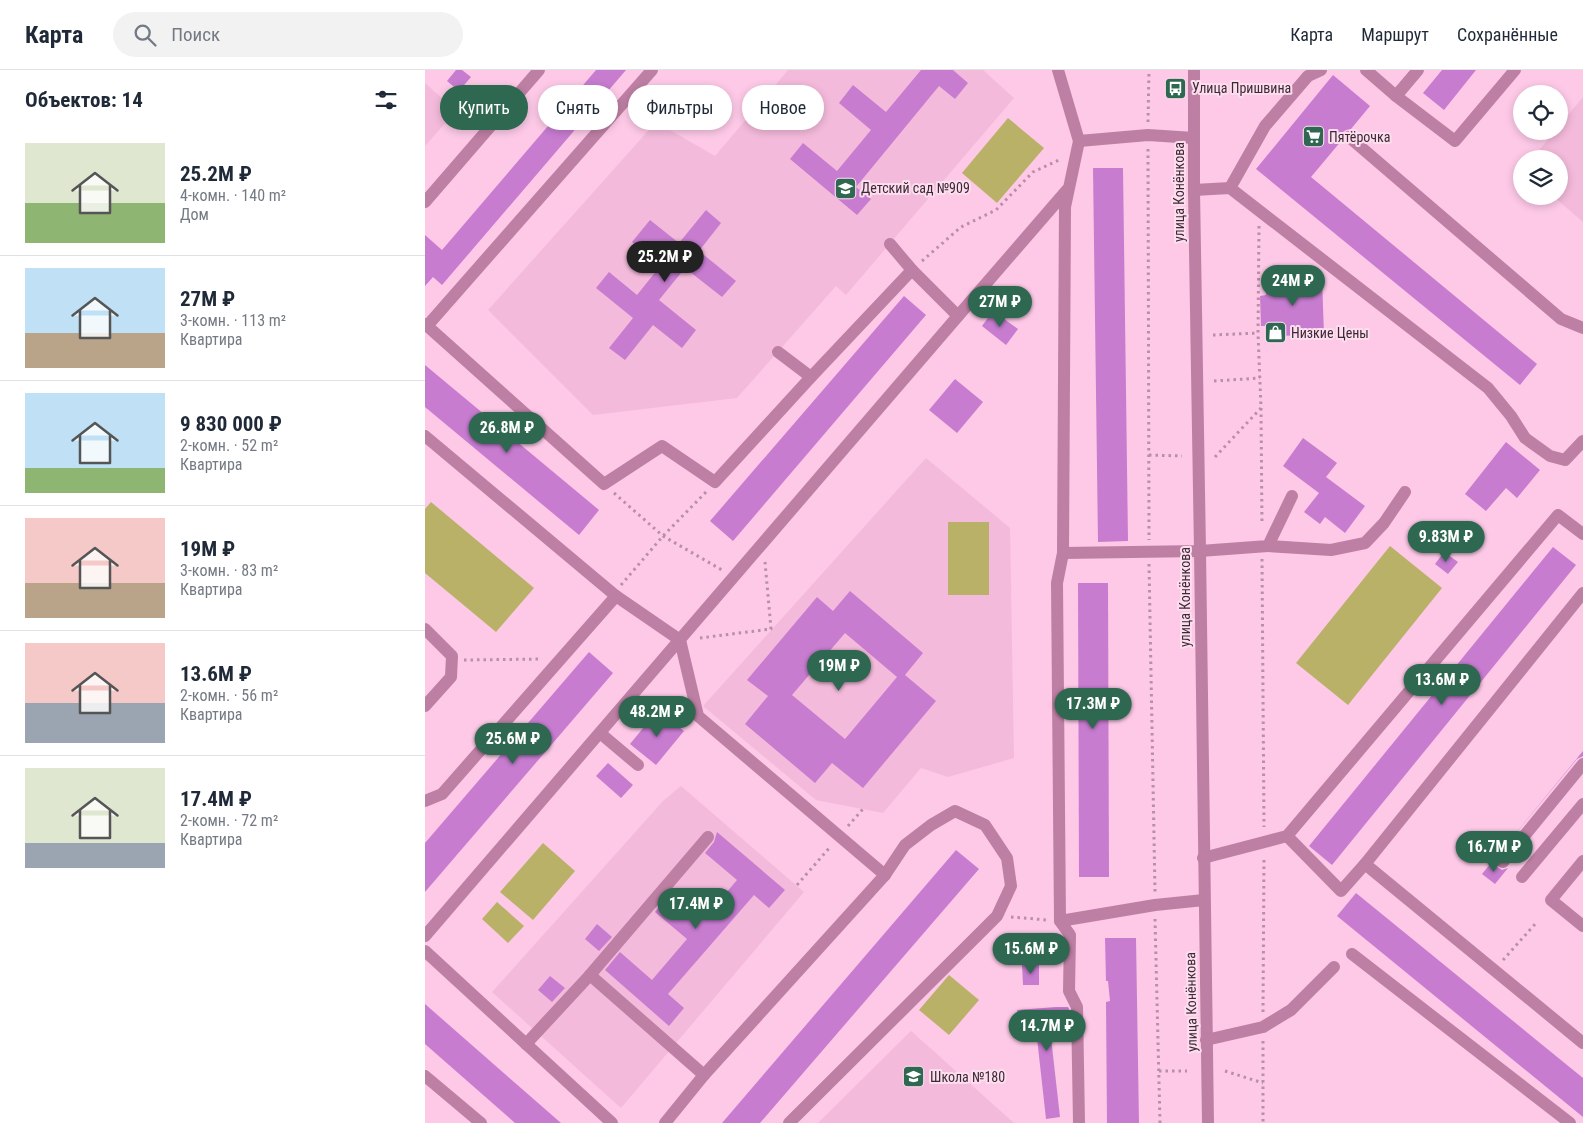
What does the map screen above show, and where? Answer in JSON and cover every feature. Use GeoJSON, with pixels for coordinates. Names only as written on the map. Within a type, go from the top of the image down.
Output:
{"type":"FeatureCollection","features":[{"type":"Feature","properties":{"kind":"street"},"geometry":{"type":"LineString","coordinates":[[425,202],[539,70]]}},
{"type":"Feature","properties":{"kind":"street"},"geometry":{"type":"LineString","coordinates":[[652,70],[426,325],[604,484],[661,446],[715,482],[912,270]]}},
{"type":"Feature","properties":{"kind":"street"},"geometry":{"type":"LineString","coordinates":[[1058,70],[1079,141],[1067,190],[1065,207],[1063,553],[1057,584],[1060,921],[1070,935],[1069,991],[1077,1007],[1079,1123]]}},
{"type":"Feature","properties":{"kind":"street","name":"улица Конёнкова"},"geometry":{"type":"LineString","coordinates":[[1194,70],[1193,190],[1200,551],[1207,1123]]}},
{"type":"Feature","properties":{"kind":"street"},"geometry":{"type":"LineString","coordinates":[[1230,188],[1265,126],[1304,73],[1321,70]]}},
{"type":"Feature","properties":{"kind":"street"},"geometry":{"type":"LineString","coordinates":[[1365,70],[1455,141],[1515,70]]}},
{"type":"Feature","properties":{"kind":"street"},"geometry":{"type":"LineString","coordinates":[[1396,96],[1418,70]]}},
{"type":"Feature","properties":{"kind":"street"},"geometry":{"type":"LineString","coordinates":[[1079,141],[1148,135],[1194,138]]}},
{"type":"Feature","properties":{"kind":"street"},"geometry":{"type":"LineString","coordinates":[[1349,137],[1561,320],[1583,328]]}},
{"type":"Feature","properties":{"kind":"street"},"geometry":{"type":"LineString","coordinates":[[1193,190],[1230,188],[1488,388],[1511,416],[1525,438],[1550,456],[1565,460],[1583,441]]}},
{"type":"Feature","properties":{"kind":"street"},"geometry":{"type":"LineString","coordinates":[[425,936],[1067,190]]}},
{"type":"Feature","properties":{"kind":"street"},"geometry":{"type":"LineString","coordinates":[[890,244],[912,270],[957,316]]}},
{"type":"Feature","properties":{"kind":"street"},"geometry":{"type":"LineString","coordinates":[[778,352],[811,377]]}},
{"type":"Feature","properties":{"kind":"street"},"geometry":{"type":"LineString","coordinates":[[425,436],[616,596],[680,640],[698,716],[885,875]]}},
{"type":"Feature","properties":{"kind":"street"},"geometry":{"type":"LineString","coordinates":[[1063,553],[1200,551],[1265,546],[1331,550],[1365,543],[1384,523],[1405,492]]}},
{"type":"Feature","properties":{"kind":"street"},"geometry":{"type":"LineString","coordinates":[[1265,546],[1292,496]]}},
{"type":"Feature","properties":{"kind":"street"},"geometry":{"type":"LineString","coordinates":[[1203,858],[1287,836],[1558,515],[1583,534]]}},
{"type":"Feature","properties":{"kind":"street"},"geometry":{"type":"LineString","coordinates":[[1287,836],[1341,891],[1365,864],[1583,593]]}},
{"type":"Feature","properties":{"kind":"street"},"geometry":{"type":"LineString","coordinates":[[425,802],[442,794],[616,596]]}},
{"type":"Feature","properties":{"kind":"street"},"geometry":{"type":"LineString","coordinates":[[425,629],[452,656],[451,677],[425,706]]}},
{"type":"Feature","properties":{"kind":"street"},"geometry":{"type":"LineString","coordinates":[[600,733],[637,765]]}},
{"type":"Feature","properties":{"kind":"street"},"geometry":{"type":"LineString","coordinates":[[1496,857],[1503,862],[1583,764]]}},
{"type":"Feature","properties":{"kind":"street"},"geometry":{"type":"LineString","coordinates":[[1522,877],[1583,804]]}},
{"type":"Feature","properties":{"kind":"street"},"geometry":{"type":"LineString","coordinates":[[665,1123],[704,1075],[885,875],[905,845],[931,825],[955,812],[985,825],[1007,858],[1011,886],[997,916],[789,1123]]}},
{"type":"Feature","properties":{"kind":"street"},"geometry":{"type":"LineString","coordinates":[[526,1044],[590,975],[708,837]]}},
{"type":"Feature","properties":{"kind":"street"},"geometry":{"type":"LineString","coordinates":[[1583,861],[1551,900],[1583,926]]}},
{"type":"Feature","properties":{"kind":"street"},"geometry":{"type":"LineString","coordinates":[[1365,864],[1583,1043]]}},
{"type":"Feature","properties":{"kind":"street"},"geometry":{"type":"LineString","coordinates":[[1060,921],[1155,905],[1204,900]]}},
{"type":"Feature","properties":{"kind":"street"},"geometry":{"type":"LineString","coordinates":[[425,951],[612,1123]]}},
{"type":"Feature","properties":{"kind":"street"},"geometry":{"type":"LineString","coordinates":[[1352,954],[1569,1123]]}},
{"type":"Feature","properties":{"kind":"street"},"geometry":{"type":"LineString","coordinates":[[1206,1040],[1263,1027],[1291,1010],[1334,967]]}},
{"type":"Feature","properties":{"kind":"street"},"geometry":{"type":"LineString","coordinates":[[590,975],[704,1075]]}},
{"type":"Feature","properties":{"kind":"street"},"geometry":{"type":"LineString","coordinates":[[425,1076],[481,1123]]}},
{"type":"Feature","properties":{"kind":"path"},"geometry":{"type":"LineString","coordinates":[[1149,70],[1149,552],[1160,1123]]}},
{"type":"Feature","properties":{"kind":"path"},"geometry":{"type":"LineString","coordinates":[[912,270],[961,227],[996,210],[1033,172],[1066,156]]}},
{"type":"Feature","properties":{"kind":"path"},"geometry":{"type":"LineString","coordinates":[[1259,210],[1258,333],[1265,546],[1263,1123]]}},
{"type":"Feature","properties":{"kind":"path"},"geometry":{"type":"LineString","coordinates":[[1213,334],[1258,333]]}},
{"type":"Feature","properties":{"kind":"path"},"geometry":{"type":"LineString","coordinates":[[1213,381],[1260,378]]}},
{"type":"Feature","properties":{"kind":"path"},"geometry":{"type":"LineString","coordinates":[[1215,457],[1261,408]]}},
{"type":"Feature","properties":{"kind":"path"},"geometry":{"type":"LineString","coordinates":[[1149,455],[1182,456]]}},
{"type":"Feature","properties":{"kind":"path"},"geometry":{"type":"LineString","coordinates":[[616,596],[621,584],[663,536],[715,482]]}},
{"type":"Feature","properties":{"kind":"path"},"geometry":{"type":"LineString","coordinates":[[604,484],[663,536],[733,577]]}},
{"type":"Feature","properties":{"kind":"path"},"geometry":{"type":"LineString","coordinates":[[680,640],[771,629],[764,542]]}},
{"type":"Feature","properties":{"kind":"path"},"geometry":{"type":"LineString","coordinates":[[451,660],[561,659]]}},
{"type":"Feature","properties":{"kind":"path"},"geometry":{"type":"LineString","coordinates":[[997,916],[1060,921]]}},
{"type":"Feature","properties":{"kind":"path"},"geometry":{"type":"LineString","coordinates":[[1494,970],[1536,923]]}},
{"type":"Feature","properties":{"kind":"path"},"geometry":{"type":"LineString","coordinates":[[1159,1071],[1187,1071]]}},
{"type":"Feature","properties":{"kind":"path"},"geometry":{"type":"LineString","coordinates":[[1225,1071],[1263,1083]]}},
{"type":"Feature","properties":{"kind":"shaded area"},"geometry":{"type":"Polygon","coordinates":[[[788,70],[983,70],[1014,98],[846,295],[836,286],[737,398],[593,415],[488,310],[649,130],[670,130],[715,156],[742,124],[742,130],[824,130],[824,85],[775,85],[788,70]]]}},
{"type":"Feature","properties":{"kind":"shaded area"},"geometry":{"type":"Polygon","coordinates":[[[425,83],[440,97],[440,129],[425,146],[425,83]]]}},
{"type":"Feature","properties":{"kind":"shaded area"},"geometry":{"type":"Polygon","coordinates":[[[1583,97],[1583,222],[1563,205],[1568,205],[1568,150],[1539,150],[1548,140],[1568,140],[1568,115],[1583,97]]]}},
{"type":"Feature","properties":{"kind":"shaded area"},"geometry":{"type":"Polygon","coordinates":[[[1008,118],[1044,148],[997,203],[962,173],[1008,118]]]}},
{"type":"Feature","properties":{"kind":"shaded area"},"geometry":{"type":"Polygon","coordinates":[[[926,458],[1010,528],[1014,758],[948,777],[921,768],[883,813],[816,800],[703,706],[926,458]]]}},
{"type":"Feature","properties":{"kind":"shaded area"},"geometry":{"type":"Polygon","coordinates":[[[431,502],[534,588],[496,632],[425,573],[425,509],[431,502]]]}},
{"type":"Feature","properties":{"kind":"shaded area"},"geometry":{"type":"Polygon","coordinates":[[[948,522],[989,522],[989,595],[948,595],[948,522]]]}},
{"type":"Feature","properties":{"kind":"shaded area"},"geometry":{"type":"Polygon","coordinates":[[[1390,546],[1442,588],[1348,705],[1296,663],[1390,546]]]}},
{"type":"Feature","properties":{"kind":"shaded area"},"geometry":{"type":"Polygon","coordinates":[[[681,786],[804,892],[621,1108],[492,992],[663,801],[681,786]]]}},
{"type":"Feature","properties":{"kind":"shaded area"},"geometry":{"type":"Polygon","coordinates":[[[543,843],[575,871],[533,920],[500,892],[543,843]]]}},
{"type":"Feature","properties":{"kind":"shaded area"},"geometry":{"type":"Polygon","coordinates":[[[497,902],[524,926],[508,943],[482,919],[497,902]]]}},
{"type":"Feature","properties":{"kind":"shaded area"},"geometry":{"type":"Polygon","coordinates":[[[949,975],[979,1000],[949,1035],[919,1010],[949,975]]]}},
{"type":"Feature","properties":{"kind":"shaded area","name":"Школа №180"},"geometry":{"type":"Polygon","coordinates":[[[911,1031],[1014,1123],[818,1123],[911,1031]]]}},
{"type":"Feature","properties":{"kind":"building"},"geometry":{"type":"Polygon","coordinates":[[[456,70],[462,70],[471,77],[464,85],[452,85],[447,81],[456,70]]]}},
{"type":"Feature","properties":{"kind":"building"},"geometry":{"type":"Polygon","coordinates":[[[596,70],[626,70],[613,85],[583,85],[596,70]]]}},
{"type":"Feature","properties":{"kind":"building"},"geometry":{"type":"Polygon","coordinates":[[[921,70],[953,70],[968,83],[955,99],[939,86],[856,187],[871,199],[857,215],[790,159],[803,143],[837,171],[871,130],[839,103],[853,85],[886,112],[921,70]]]}},
{"type":"Feature","properties":{"kind":"building"},"geometry":{"type":"Polygon","coordinates":[[[1442,70],[1476,70],[1444,110],[1423,93],[1442,70]]]}},
{"type":"Feature","properties":{"kind":"building"},"geometry":{"type":"Polygon","coordinates":[[[1333,75],[1370,106],[1351,129],[1343,132],[1342,140],[1311,177],[1537,364],[1520,385],[1256,169],[1333,75]]]}},
{"type":"Feature","properties":{"kind":"building"},"geometry":{"type":"Polygon","coordinates":[[[545,130],[575,130],[442,285],[433,277],[425,286],[425,235],[442,250],[545,130]]]}},
{"type":"Feature","properties":{"kind":"building"},"geometry":{"type":"Polygon","coordinates":[[[1093,168],[1123,168],[1128,541],[1098,542],[1093,168]]]}},
{"type":"Feature","properties":{"kind":"building"},"geometry":{"type":"Polygon","coordinates":[[[706,210],[721,223],[699,251],[736,281],[722,297],[685,268],[659,300],[696,330],[682,348],[653,325],[625,360],[609,348],[633,318],[596,288],[609,272],[637,295],[661,265],[632,242],[650,220],[679,243],[706,210]]]}},
{"type":"Feature","properties":{"kind":"building"},"geometry":{"type":"Polygon","coordinates":[[[1322,278],[1324,335],[1267,336],[1267,326],[1261,326],[1260,296],[1266,295],[1265,280],[1322,278]]]}},
{"type":"Feature","properties":{"kind":"building"},"geometry":{"type":"Polygon","coordinates":[[[904,296],[926,315],[733,541],[710,521],[904,296]]]}},
{"type":"Feature","properties":{"kind":"building"},"geometry":{"type":"Polygon","coordinates":[[[993,311],[1018,329],[1006,345],[982,326],[993,311]]]}},
{"type":"Feature","properties":{"kind":"building"},"geometry":{"type":"Polygon","coordinates":[[[425,365],[599,510],[579,535],[425,407],[425,365]]]}},
{"type":"Feature","properties":{"kind":"building"},"geometry":{"type":"Polygon","coordinates":[[[955,379],[983,402],[957,433],[929,410],[955,379]]]}},
{"type":"Feature","properties":{"kind":"building"},"geometry":{"type":"Polygon","coordinates":[[[1303,438],[1337,463],[1326,477],[1365,506],[1345,533],[1325,517],[1320,524],[1304,512],[1319,493],[1283,466],[1303,438]]]}},
{"type":"Feature","properties":{"kind":"building"},"geometry":{"type":"Polygon","coordinates":[[[1506,442],[1540,470],[1517,498],[1506,488],[1486,511],[1465,494],[1506,442]]]}},
{"type":"Feature","properties":{"kind":"building"},"geometry":{"type":"Polygon","coordinates":[[[1553,547],[1576,565],[1332,865],[1309,846],[1553,547]]]}},
{"type":"Feature","properties":{"kind":"building"},"geometry":{"type":"Polygon","coordinates":[[[1444,552],[1458,562],[1448,574],[1435,564],[1444,552]]]}},
{"type":"Feature","properties":{"kind":"building"},"geometry":{"type":"Polygon","coordinates":[[[1078,583],[1108,583],[1109,877],[1079,877],[1078,583]]]}},
{"type":"Feature","properties":{"kind":"building"},"geometry":{"type":"Polygon","coordinates":[[[850,591],[923,653],[905,675],[936,701],[863,788],[832,763],[815,783],[745,724],[768,696],[747,680],[817,597],[833,611],[850,591]],[[845,633],[792,695],[845,739],[897,677],[845,633]]]}},
{"type":"Feature","properties":{"kind":"building"},"geometry":{"type":"Polygon","coordinates":[[[589,652],[613,673],[425,892],[425,843],[589,652]]]}},
{"type":"Feature","properties":{"kind":"building"},"geometry":{"type":"Polygon","coordinates":[[[658,710],[684,731],[656,765],[630,744],[658,710]]]}},
{"type":"Feature","properties":{"kind":"building"},"geometry":{"type":"Polygon","coordinates":[[[1583,751],[1583,756],[1577,759],[1501,851],[1583,751]]]}},
{"type":"Feature","properties":{"kind":"building"},"geometry":{"type":"Polygon","coordinates":[[[608,763],[633,785],[621,798],[596,776],[608,763]]]}},
{"type":"Feature","properties":{"kind":"building"},"geometry":{"type":"Polygon","coordinates":[[[717,832],[785,890],[769,908],[754,895],[668,994],[684,1008],[669,1026],[605,970],[620,952],[652,980],[687,939],[655,912],[671,893],[703,920],[737,880],[705,853],[714,842],[717,832]]]}},
{"type":"Feature","properties":{"kind":"building"},"geometry":{"type":"Polygon","coordinates":[[[956,850],[979,869],[760,1123],[722,1123],[956,850]]]}},
{"type":"Feature","properties":{"kind":"building"},"geometry":{"type":"Polygon","coordinates":[[[1491,863],[1502,870],[1508,868],[1495,884],[1482,874],[1491,863]]]}},
{"type":"Feature","properties":{"kind":"building"},"geometry":{"type":"Polygon","coordinates":[[[1356,893],[1583,1078],[1583,1117],[1337,916],[1356,893]]]}},
{"type":"Feature","properties":{"kind":"building"},"geometry":{"type":"Polygon","coordinates":[[[597,924],[612,937],[599,951],[585,939],[597,924]]]}},
{"type":"Feature","properties":{"kind":"building"},"geometry":{"type":"Polygon","coordinates":[[[1105,938],[1136,938],[1139,1123],[1107,1123],[1106,1002],[1110,1001],[1108,981],[1106,981],[1105,938]]]}},
{"type":"Feature","properties":{"kind":"building"},"geometry":{"type":"Polygon","coordinates":[[[1039,964],[1039,985],[1023,985],[1022,965],[1039,964]]]}},
{"type":"Feature","properties":{"kind":"building"},"geometry":{"type":"Polygon","coordinates":[[[550,976],[565,988],[552,1002],[538,990],[550,976]]]}},
{"type":"Feature","properties":{"kind":"building"},"geometry":{"type":"Polygon","coordinates":[[[425,1004],[561,1123],[515,1123],[425,1044],[425,1004]]]}},
{"type":"Feature","properties":{"kind":"building"},"geometry":{"type":"Polygon","coordinates":[[[1068,1007],[1069,1020],[1049,1020],[1060,1117],[1046,1119],[1035,1020],[1018,1020],[1017,1010],[1068,1007]]]}},
{"type":"Feature","properties":{"kind":"place","name":"Улица Пришвина"},"geometry":{"type":"Point","coordinates":[1176,88]}},
{"type":"Feature","properties":{"kind":"place","name":"Пятёрочка"},"geometry":{"type":"Point","coordinates":[1313,137]}},
{"type":"Feature","properties":{"kind":"place","name":"Детский сад №909"},"geometry":{"type":"Point","coordinates":[845,188]}},
{"type":"Feature","properties":{"kind":"place","name":"Низкие Цены"},"geometry":{"type":"Point","coordinates":[1275,333]}},
{"type":"Feature","properties":{"kind":"place","name":"Школа №180"},"geometry":{"type":"Point","coordinates":[914,1077]}}]}
